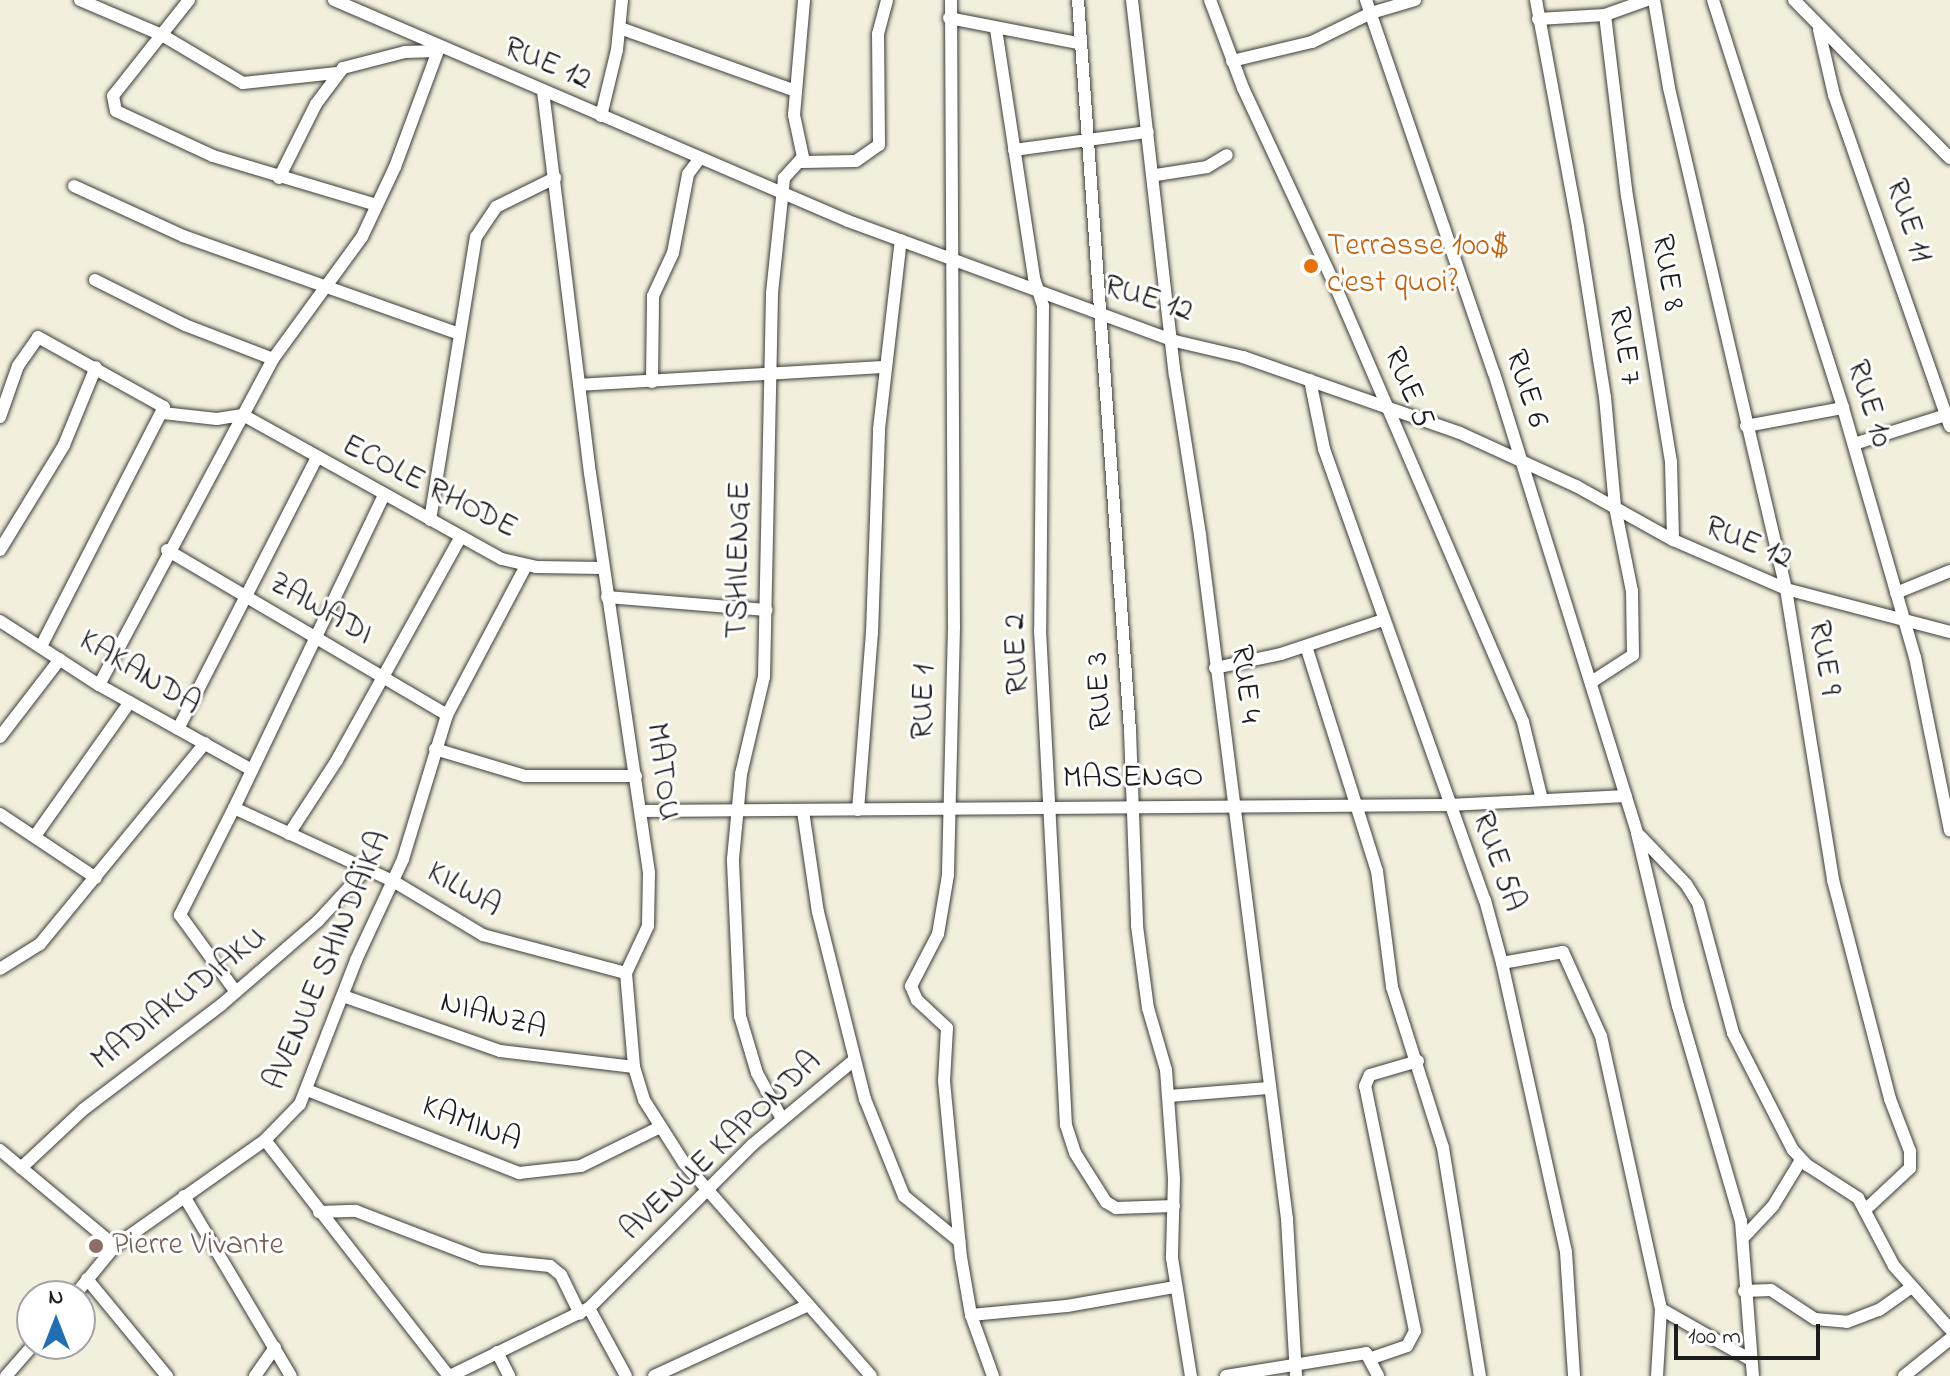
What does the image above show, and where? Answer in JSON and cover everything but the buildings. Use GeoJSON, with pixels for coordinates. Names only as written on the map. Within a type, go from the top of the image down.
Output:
{"type":"FeatureCollection","features":[{"type":"Feature","properties":{"kind":"street"},"geometry":{"type":"LineString","coordinates":[[80,0],[162,35],[243,83],[337,73],[376,57],[438,49],[395,167],[376,205],[329,286],[273,359],[167,550],[99,685]]}},
{"type":"Feature","properties":{"kind":"street"},"geometry":{"type":"LineString","coordinates":[[189,0],[113,96],[116,111],[213,156],[376,205]]}},
{"type":"Feature","properties":{"kind":"street","name":"RUE 12"},"geometry":{"type":"LineString","coordinates":[[334,0],[438,49],[781,194],[1173,340],[1385,404],[1520,459],[1673,540],[1786,589],[1950,632]]}},
{"type":"Feature","properties":{"kind":"street"},"geometry":{"type":"LineString","coordinates":[[601,116],[620,28],[622,0]]}},
{"type":"Feature","properties":{"kind":"street"},"geometry":{"type":"LineString","coordinates":[[804,0],[794,123],[802,162],[856,161],[879,145],[878,34],[887,0]]}},
{"type":"Feature","properties":{"kind":"street","name":"RUE 1"},"geometry":{"type":"LineString","coordinates":[[951,0],[954,627],[948,809],[941,923],[911,986],[947,1028],[944,1081],[960,1242],[971,1315],[993,1376]]}},
{"type":"Feature","properties":{"kind":"street","name":"RUE 3"},"geometry":{"type":"LineString","coordinates":[[1078,0],[1078,43],[1102,313],[1138,943],[1169,1096],[1175,1287],[1191,1376]]}},
{"type":"Feature","properties":{"kind":"street","name":"RUE 4"},"geometry":{"type":"LineString","coordinates":[[1132,0],[1287,1219],[1296,1372]]}},
{"type":"Feature","properties":{"kind":"street","name":"RUE 5"},"geometry":{"type":"LineString","coordinates":[[1210,0],[1232,61],[1526,729],[1542,800]]}},
{"type":"Feature","properties":{"kind":"street","name":"RUE 6"},"geometry":{"type":"LineString","coordinates":[[1366,0],[1593,681],[1637,833],[1678,1006],[1743,1238],[1744,1291],[1753,1376]]}},
{"type":"Feature","properties":{"kind":"street"},"geometry":{"type":"LineString","coordinates":[[1232,61],[1312,42],[1371,13],[1415,0]]}},
{"type":"Feature","properties":{"kind":"street","name":"RUE 7"},"geometry":{"type":"LineString","coordinates":[[1536,0],[1601,372],[1615,507],[1632,591],[1636,645],[1621,666],[1593,681]]}},
{"type":"Feature","properties":{"kind":"street"},"geometry":{"type":"LineString","coordinates":[[1538,19],[1605,15],[1647,0]]}},
{"type":"Feature","properties":{"kind":"street","name":"RUE 9"},"geometry":{"type":"LineString","coordinates":[[1654,0],[1746,426],[1786,589],[1833,880],[1890,1099],[1910,1151],[1910,1168],[1865,1210]]}},
{"type":"Feature","properties":{"kind":"street","name":"RUE 10"},"geometry":{"type":"LineString","coordinates":[[1713,0],[1843,408],[1905,622],[1950,830]]}},
{"type":"Feature","properties":{"kind":"street"},"geometry":{"type":"LineString","coordinates":[[1794,0],[1819,30],[1949,156]]}},
{"type":"Feature","properties":{"kind":"street","name":"RUE 8"},"geometry":{"type":"LineString","coordinates":[[1605,15],[1627,196],[1671,462],[1673,540]]}},
{"type":"Feature","properties":{"kind":"street"},"geometry":{"type":"LineString","coordinates":[[949,18],[1078,43]]}},
{"type":"Feature","properties":{"kind":"street"},"geometry":{"type":"LineString","coordinates":[[620,28],[796,91]]}},
{"type":"Feature","properties":{"kind":"street","name":"RUE 2"},"geometry":{"type":"LineString","coordinates":[[996,29],[1014,150],[1043,306],[1045,459],[1040,630],[1052,805],[1066,1125],[1075,1153],[1106,1202],[1116,1208],[1174,1206]]}},
{"type":"Feature","properties":{"kind":"street","name":"RUE 11"},"geometry":{"type":"LineString","coordinates":[[1819,30],[1834,95],[1948,420]]}},
{"type":"Feature","properties":{"kind":"street"},"geometry":{"type":"LineString","coordinates":[[279,178],[337,73]]}},
{"type":"Feature","properties":{"kind":"street","name":"MATOU"},"geometry":{"type":"LineString","coordinates":[[543,91],[603,568],[641,811],[650,914],[626,973],[634,1067],[660,1127],[806,1306],[871,1376]]}},
{"type":"Feature","properties":{"kind":"street"},"geometry":{"type":"LineString","coordinates":[[1014,150],[1148,132]]}},
{"type":"Feature","properties":{"kind":"street"},"geometry":{"type":"LineString","coordinates":[[1156,175],[1207,167],[1227,155]]}},
{"type":"Feature","properties":{"kind":"street"},"geometry":{"type":"LineString","coordinates":[[652,382],[653,296],[673,253],[688,174],[700,158]]}},
{"type":"Feature","properties":{"kind":"street","name":"TSHILENGE"},"geometry":{"type":"LineString","coordinates":[[782,1119],[757,1073],[740,1016],[732,901],[737,810],[761,694],[766,610],[769,374],[781,194],[786,175],[802,162]]}},
{"type":"Feature","properties":{"kind":"street"},"geometry":{"type":"LineString","coordinates":[[430,520],[459,334],[481,225],[496,207],[555,178]]}},
{"type":"Feature","properties":{"kind":"street"},"geometry":{"type":"LineString","coordinates":[[74,186],[183,236],[459,334]]}},
{"type":"Feature","properties":{"kind":"street"},"geometry":{"type":"LineString","coordinates":[[858,810],[885,367],[901,240]]}},
{"type":"Feature","properties":{"kind":"street"},"geometry":{"type":"LineString","coordinates":[[95,280],[185,325],[273,359]]}},
{"type":"Feature","properties":{"kind":"street"},"geometry":{"type":"LineString","coordinates":[[0,417],[18,366],[36,338],[160,403],[163,413],[41,646]]}},
{"type":"Feature","properties":{"kind":"street"},"geometry":{"type":"LineString","coordinates":[[0,550],[64,445],[96,367]]}},
{"type":"Feature","properties":{"kind":"street"},"geometry":{"type":"LineString","coordinates":[[579,385],[885,367]]}},
{"type":"Feature","properties":{"kind":"street","name":"RUE 5A"},"geometry":{"type":"LineString","coordinates":[[1310,380],[1324,449],[1502,963],[1566,1252],[1574,1376]]}},
{"type":"Feature","properties":{"kind":"street"},"geometry":{"type":"LineString","coordinates":[[1746,426],[1843,408]]}},
{"type":"Feature","properties":{"kind":"street"},"geometry":{"type":"LineString","coordinates":[[163,413],[217,419],[243,415]]}},
{"type":"Feature","properties":{"kind":"street","name":"ECOLE RHODE"},"geometry":{"type":"LineString","coordinates":[[243,415],[460,538],[526,566],[603,568]]}},
{"type":"Feature","properties":{"kind":"street"},"geometry":{"type":"LineString","coordinates":[[1854,444],[1948,420]]}},
{"type":"Feature","properties":{"kind":"street"},"geometry":{"type":"LineString","coordinates":[[178,729],[243,595],[316,459]]}},
{"type":"Feature","properties":{"kind":"street"},"geometry":{"type":"LineString","coordinates":[[236,992],[180,915],[384,495]]}},
{"type":"Feature","properties":{"kind":"street"},"geometry":{"type":"LineString","coordinates":[[289,834],[383,677],[460,538]]}},
{"type":"Feature","properties":{"kind":"street","name":"ZAWADI"},"geometry":{"type":"LineString","coordinates":[[167,550],[447,715]]}},
{"type":"Feature","properties":{"kind":"street","name":"AVENUE SHINDAÏKA"},"geometry":{"type":"LineString","coordinates":[[87,1279],[115,1246],[265,1140],[296,1111],[412,834],[447,715],[526,566]]}},
{"type":"Feature","properties":{"kind":"street"},"geometry":{"type":"LineString","coordinates":[[1896,593],[1950,571]]}},
{"type":"Feature","properties":{"kind":"street"},"geometry":{"type":"LineString","coordinates":[[607,597],[766,610]]}},
{"type":"Feature","properties":{"kind":"street"},"geometry":{"type":"LineString","coordinates":[[1215,668],[1306,646],[1383,620]]}},
{"type":"Feature","properties":{"kind":"street","name":"KAKANDA"},"geometry":{"type":"LineString","coordinates":[[0,621],[99,685],[252,770]]}},
{"type":"Feature","properties":{"kind":"street"},"geometry":{"type":"LineString","coordinates":[[1306,646],[1377,871],[1392,987],[1418,1061],[1443,1148],[1480,1376]]}},
{"type":"Feature","properties":{"kind":"street"},"geometry":{"type":"LineString","coordinates":[[0,737],[60,659]]}},
{"type":"Feature","properties":{"kind":"street"},"geometry":{"type":"LineString","coordinates":[[35,836],[130,702]]}},
{"type":"Feature","properties":{"kind":"street"},"geometry":{"type":"LineString","coordinates":[[0,969],[40,944],[205,743]]}},
{"type":"Feature","properties":{"kind":"street"},"geometry":{"type":"LineString","coordinates":[[435,749],[525,776],[636,776]]}},
{"type":"Feature","properties":{"kind":"street","name":"MASENGO"},"geometry":{"type":"LineString","coordinates":[[641,811],[1132,804],[1449,805],[1626,796]]}},
{"type":"Feature","properties":{"kind":"street","name":"KILWA"},"geometry":{"type":"LineString","coordinates":[[234,808],[393,881],[483,935],[626,973]]}},
{"type":"Feature","properties":{"kind":"street","name":"AVENUE KAPONDA"},"geometry":{"type":"LineString","coordinates":[[450,1376],[585,1311],[782,1119],[854,1060],[818,912],[803,811]]}},
{"type":"Feature","properties":{"kind":"street"},"geometry":{"type":"LineString","coordinates":[[0,814],[96,878]]}},
{"type":"Feature","properties":{"kind":"street"},"geometry":{"type":"LineString","coordinates":[[1637,833],[1686,884],[1698,903],[1733,1033],[1801,1160],[1851,1190],[1910,1288],[1950,1329]]}},
{"type":"Feature","properties":{"kind":"street","name":"MADIAKUDIAKU"},"geometry":{"type":"LineString","coordinates":[[21,1168],[84,1109],[236,992],[318,921],[367,868]]}},
{"type":"Feature","properties":{"kind":"street"},"geometry":{"type":"LineString","coordinates":[[1502,963],[1559,952],[1573,966],[1604,1051],[1661,1309],[1657,1376]]}},
{"type":"Feature","properties":{"kind":"street","name":"NIANZA"},"geometry":{"type":"LineString","coordinates":[[343,996],[500,1051],[634,1067]]}},
{"type":"Feature","properties":{"kind":"street"},"geometry":{"type":"LineString","coordinates":[[854,1060],[904,1196],[960,1242]]}},
{"type":"Feature","properties":{"kind":"street"},"geometry":{"type":"LineString","coordinates":[[1226,1376],[1296,1372],[1407,1346],[1415,1331],[1365,1086],[1370,1075],[1418,1061]]}},
{"type":"Feature","properties":{"kind":"street"},"geometry":{"type":"LineString","coordinates":[[1169,1096],[1269,1088]]}},
{"type":"Feature","properties":{"kind":"street","name":"KAMINA"},"geometry":{"type":"LineString","coordinates":[[307,1090],[519,1173],[581,1166],[660,1127]]}},
{"type":"Feature","properties":{"kind":"street"},"geometry":{"type":"LineString","coordinates":[[265,1140],[450,1376]]}},
{"type":"Feature","properties":{"kind":"street"},"geometry":{"type":"LineString","coordinates":[[0,1150],[115,1246]]}},
{"type":"Feature","properties":{"kind":"street"},"geometry":{"type":"LineString","coordinates":[[1743,1238],[1773,1206],[1801,1160]]}},
{"type":"Feature","properties":{"kind":"street"},"geometry":{"type":"LineString","coordinates":[[184,1196],[291,1376]]}},
{"type":"Feature","properties":{"kind":"street"},"geometry":{"type":"LineString","coordinates":[[319,1212],[356,1211],[481,1259],[550,1266],[561,1275],[626,1376]]}},
{"type":"Feature","properties":{"kind":"street"},"geometry":{"type":"LineString","coordinates":[[87,1279],[167,1376]]}},
{"type":"Feature","properties":{"kind":"street"},"geometry":{"type":"LineString","coordinates":[[971,1315],[1094,1303],[1175,1287]]}},
{"type":"Feature","properties":{"kind":"street"},"geometry":{"type":"LineString","coordinates":[[1744,1291],[1771,1290],[1815,1319],[1847,1322],[1879,1310],[1910,1288]]}},
{"type":"Feature","properties":{"kind":"street"},"geometry":{"type":"LineString","coordinates":[[654,1376],[806,1306]]}},
{"type":"Feature","properties":{"kind":"street"},"geometry":{"type":"LineString","coordinates":[[1661,1309],[1751,1360]]}},
{"type":"Feature","properties":{"kind":"street"},"geometry":{"type":"LineString","coordinates":[[1904,1376],[1950,1339]]}},
{"type":"Feature","properties":{"kind":"street"},"geometry":{"type":"LineString","coordinates":[[255,1376],[275,1347]]}},
{"type":"Feature","properties":{"kind":"street"},"geometry":{"type":"LineString","coordinates":[[497,1352],[509,1376]]}},
{"type":"Feature","properties":{"kind":"street"},"geometry":{"type":"LineString","coordinates":[[1369,1355],[1378,1376]]}},
{"type":"Feature","properties":{"kind":"street"},"geometry":{"type":"LineString","coordinates":[[6,1376],[20,1360]]}},
{"type":"Feature","properties":{"kind":"place","name":"Terrasse 100$ c'est quoi?"},"geometry":{"type":"Point","coordinates":[1311,266]}},
{"type":"Feature","properties":{"kind":"place","name":"Pierre Vivante"},"geometry":{"type":"Point","coordinates":[96,1246]}}]}
